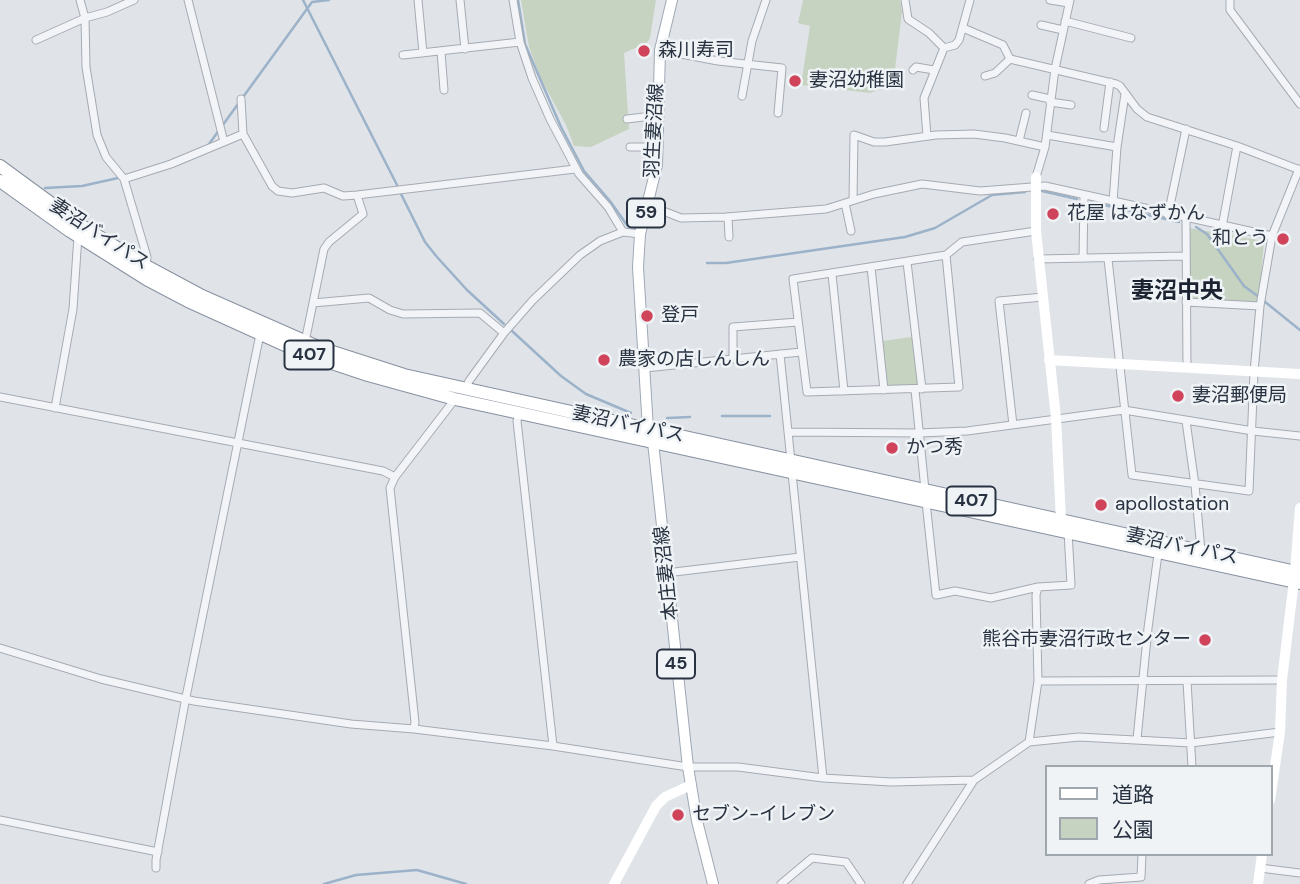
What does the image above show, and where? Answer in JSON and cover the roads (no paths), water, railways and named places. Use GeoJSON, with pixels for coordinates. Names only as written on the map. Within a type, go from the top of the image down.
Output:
{"type":"FeatureCollection","features":[{"type":"Feature","properties":{"kind":"highway","name":"妻沼バイパス"},"geometry":{"type":"LineString","coordinates":[[0,166],[80,231],[148,280],[305,354],[368,375],[460,395],[648,429],[791,468]]}},
{"type":"Feature","properties":{"kind":"highway","name":"妻沼バイパス"},"geometry":{"type":"LineString","coordinates":[[0,181],[80,231],[202,296],[305,342],[460,395],[519,413],[926,497],[1158,554],[1297,577]]}},
{"type":"Feature","properties":{"kind":"highway","name":"妻沼バイパス"},"geometry":{"type":"LineString","coordinates":[[926,497],[1061,520],[1201,551],[1297,577]]}},
{"type":"Feature","properties":{"kind":"main road","name":"羽生妻沼線"},"geometry":{"type":"LineString","coordinates":[[648,429],[638,267],[640,234],[657,166],[660,50],[672,0]]}},
{"type":"Feature","properties":{"kind":"main road","name":"本庄妻沼線"},"geometry":{"type":"LineString","coordinates":[[648,429],[653,442],[688,766],[699,831],[713,884]]}},
{"type":"Feature","properties":{"kind":"street"},"geometry":{"type":"LineString","coordinates":[[80,0],[85,18],[86,67],[97,135],[102,151],[124,180],[147,257],[146,266]]}},
{"type":"Feature","properties":{"kind":"street"},"geometry":{"type":"LineString","coordinates":[[36,40],[134,0]]}},
{"type":"Feature","properties":{"kind":"street"},"geometry":{"type":"LineString","coordinates":[[188,0],[223,142]]}},
{"type":"Feature","properties":{"kind":"street"},"geometry":{"type":"LineString","coordinates":[[418,0],[423,53]]}},
{"type":"Feature","properties":{"kind":"street"},"geometry":{"type":"LineString","coordinates":[[460,0],[465,48]]}},
{"type":"Feature","properties":{"kind":"street"},"geometry":{"type":"LineString","coordinates":[[513,0],[520,42],[541,100],[575,169],[608,207],[624,232]]}},
{"type":"Feature","properties":{"kind":"street"},"geometry":{"type":"LineString","coordinates":[[742,96],[757,24],[766,0]]}},
{"type":"Feature","properties":{"kind":"street"},"geometry":{"type":"LineString","coordinates":[[905,0],[908,19],[929,33],[944,48]]}},
{"type":"Feature","properties":{"kind":"street"},"geometry":{"type":"LineString","coordinates":[[944,48],[955,45],[963,28],[970,0]]}},
{"type":"Feature","properties":{"kind":"street"},"geometry":{"type":"LineString","coordinates":[[1050,0],[1070,2],[1055,69],[1045,148],[1035,182],[1038,259],[1056,418],[1061,520]]}},
{"type":"Feature","properties":{"kind":"street"},"geometry":{"type":"LineString","coordinates":[[1230,0],[1230,10],[1300,104]]}},
{"type":"Feature","properties":{"kind":"street"},"geometry":{"type":"LineString","coordinates":[[1065,21],[1131,38]]}},
{"type":"Feature","properties":{"kind":"street"},"geometry":{"type":"LineString","coordinates":[[1041,25],[1063,30]]}},
{"type":"Feature","properties":{"kind":"street"},"geometry":{"type":"LineString","coordinates":[[963,28],[1003,44],[1010,59]]}},
{"type":"Feature","properties":{"kind":"street"},"geometry":{"type":"LineString","coordinates":[[403,55],[520,42]]}},
{"type":"Feature","properties":{"kind":"street"},"geometry":{"type":"LineString","coordinates":[[927,136],[924,104],[944,48]]}},
{"type":"Feature","properties":{"kind":"street"},"geometry":{"type":"LineString","coordinates":[[660,50],[718,61],[782,68],[778,113]]}},
{"type":"Feature","properties":{"kind":"street"},"geometry":{"type":"LineString","coordinates":[[441,51],[444,90]]}},
{"type":"Feature","properties":{"kind":"street"},"geometry":{"type":"LineString","coordinates":[[1010,59],[1110,82],[1120,86],[1137,109],[1147,117],[1299,169],[1272,236],[1260,306],[1249,491],[1132,475],[1108,259]]}},
{"type":"Feature","properties":{"kind":"street"},"geometry":{"type":"LineString","coordinates":[[985,76],[995,73],[1010,59]]}},
{"type":"Feature","properties":{"kind":"street"},"geometry":{"type":"LineString","coordinates":[[913,70],[934,70]]}},
{"type":"Feature","properties":{"kind":"street"},"geometry":{"type":"LineString","coordinates":[[1104,128],[1110,82]]}},
{"type":"Feature","properties":{"kind":"street"},"geometry":{"type":"LineString","coordinates":[[1113,202],[1125,94]]}},
{"type":"Feature","properties":{"kind":"street"},"geometry":{"type":"LineString","coordinates":[[1032,95],[1071,105]]}},
{"type":"Feature","properties":{"kind":"street"},"geometry":{"type":"LineString","coordinates":[[241,99],[243,134],[272,186],[278,191],[299,194],[324,188],[343,196],[357,195],[575,169]]}},
{"type":"Feature","properties":{"kind":"street"},"geometry":{"type":"LineString","coordinates":[[1019,141],[1026,113]]}},
{"type":"Feature","properties":{"kind":"street"},"geometry":{"type":"LineString","coordinates":[[627,119],[660,115]]}},
{"type":"Feature","properties":{"kind":"street"},"geometry":{"type":"LineString","coordinates":[[1168,215],[1186,129]]}},
{"type":"Feature","properties":{"kind":"street"},"geometry":{"type":"LineString","coordinates":[[124,180],[243,134]]}},
{"type":"Feature","properties":{"kind":"street"},"geometry":{"type":"LineString","coordinates":[[851,231],[849,202],[854,135],[874,142],[974,134],[1045,148]]}},
{"type":"Feature","properties":{"kind":"street"},"geometry":{"type":"LineString","coordinates":[[1047,135],[1117,147]]}},
{"type":"Feature","properties":{"kind":"street"},"geometry":{"type":"LineString","coordinates":[[1222,227],[1237,146]]}},
{"type":"Feature","properties":{"kind":"street"},"geometry":{"type":"LineString","coordinates":[[630,147],[659,147]]}},
{"type":"Feature","properties":{"kind":"street"},"geometry":{"type":"LineString","coordinates":[[648,205],[681,218],[728,217],[826,209],[922,184],[980,191],[1035,182],[1084,196],[1272,236]]}},
{"type":"Feature","properties":{"kind":"street"},"geometry":{"type":"LineString","coordinates":[[305,342],[326,246],[363,215],[357,195]]}},
{"type":"Feature","properties":{"kind":"street"},"geometry":{"type":"LineString","coordinates":[[1083,258],[1084,196]]}},
{"type":"Feature","properties":{"kind":"street"},"geometry":{"type":"LineString","coordinates":[[728,217],[729,237]]}},
{"type":"Feature","properties":{"kind":"street"},"geometry":{"type":"LineString","coordinates":[[704,228],[708,218]]}},
{"type":"Feature","properties":{"kind":"street"},"geometry":{"type":"LineString","coordinates":[[1186,219],[1187,368]]}},
{"type":"Feature","properties":{"kind":"street"},"geometry":{"type":"LineString","coordinates":[[55,408],[73,309],[80,231]]}},
{"type":"Feature","properties":{"kind":"street"},"geometry":{"type":"LineString","coordinates":[[946,255],[959,387],[807,392],[793,279],[946,255],[962,242],[1036,231]]}},
{"type":"Feature","properties":{"kind":"street"},"geometry":{"type":"LineString","coordinates":[[414,729],[390,488],[395,477],[460,395],[504,333],[533,300],[580,255],[600,241],[624,232],[640,234]]}},
{"type":"Feature","properties":{"kind":"street"},"geometry":{"type":"LineString","coordinates":[[1038,259],[1185,256]]}},
{"type":"Feature","properties":{"kind":"street"},"geometry":{"type":"LineString","coordinates":[[907,262],[919,433],[936,595],[955,592],[991,598],[1038,587],[1071,585],[1068,532]]}},
{"type":"Feature","properties":{"kind":"street"},"geometry":{"type":"LineString","coordinates":[[870,267],[884,390]]}},
{"type":"Feature","properties":{"kind":"street"},"geometry":{"type":"LineString","coordinates":[[832,274],[844,391]]}},
{"type":"Feature","properties":{"kind":"street"},"geometry":{"type":"LineString","coordinates":[[1013,425],[999,301],[1043,297]]}},
{"type":"Feature","properties":{"kind":"street"},"geometry":{"type":"LineString","coordinates":[[313,303],[369,298],[403,314],[480,313],[504,333]]}},
{"type":"Feature","properties":{"kind":"street"},"geometry":{"type":"LineString","coordinates":[[1186,302],[1260,306]]}},
{"type":"Feature","properties":{"kind":"street"},"geometry":{"type":"LineString","coordinates":[[733,359],[733,327],[798,322]]}},
{"type":"Feature","properties":{"kind":"street"},"geometry":{"type":"LineString","coordinates":[[156,868],[186,697],[260,334]]}},
{"type":"Feature","properties":{"kind":"street"},"geometry":{"type":"LineString","coordinates":[[645,368],[801,352]]}},
{"type":"Feature","properties":{"kind":"street"},"geometry":{"type":"LineString","coordinates":[[780,354],[823,778]]}},
{"type":"Feature","properties":{"kind":"street"},"geometry":{"type":"LineString","coordinates":[[1049,360],[1300,374]]}},
{"type":"Feature","properties":{"kind":"street"},"geometry":{"type":"LineString","coordinates":[[0,397],[383,471],[395,477]]}},
{"type":"Feature","properties":{"kind":"street"},"geometry":{"type":"LineString","coordinates":[[788,432],[967,431],[1125,410],[1300,436]]}},
{"type":"Feature","properties":{"kind":"street"},"geometry":{"type":"LineString","coordinates":[[519,413],[517,421],[553,746]]}},
{"type":"Feature","properties":{"kind":"street"},"geometry":{"type":"LineString","coordinates":[[1186,421],[1201,551]]}},
{"type":"Feature","properties":{"kind":"street"},"geometry":{"type":"LineString","coordinates":[[1272,786],[1280,732],[1282,680],[1297,577],[1300,508]]}},
{"type":"Feature","properties":{"kind":"street"},"geometry":{"type":"LineString","coordinates":[[1137,739],[1158,554]]}},
{"type":"Feature","properties":{"kind":"street"},"geometry":{"type":"LineString","coordinates":[[666,573],[800,556]]}},
{"type":"Feature","properties":{"kind":"street"},"geometry":{"type":"LineString","coordinates":[[1029,742],[1038,681],[1038,587]]}},
{"type":"Feature","properties":{"kind":"street"},"geometry":{"type":"LineString","coordinates":[[0,648],[101,679],[194,701],[351,724],[553,746],[688,766],[738,767],[823,778],[891,782],[974,780]]}},
{"type":"Feature","properties":{"kind":"street"},"geometry":{"type":"LineString","coordinates":[[1038,681],[1282,680]]}},
{"type":"Feature","properties":{"kind":"street"},"geometry":{"type":"LineString","coordinates":[[1187,681],[1192,765]]}},
{"type":"Feature","properties":{"kind":"street"},"geometry":{"type":"LineString","coordinates":[[907,884],[974,780],[1029,742],[1079,737],[1191,743],[1280,732]]}},
{"type":"Feature","properties":{"kind":"street"},"geometry":{"type":"LineString","coordinates":[[614,884],[656,806],[665,796],[691,785]]}},
{"type":"Feature","properties":{"kind":"street"},"geometry":{"type":"LineString","coordinates":[[0,820],[158,852]]}},
{"type":"Feature","properties":{"kind":"street"},"geometry":{"type":"LineString","coordinates":[[1089,884],[1099,880],[1141,877],[1142,856]]}},
{"type":"Feature","properties":{"kind":"street"},"geometry":{"type":"LineString","coordinates":[[1258,884],[1262,856]]}},
{"type":"Feature","properties":{"kind":"street"},"geometry":{"type":"LineString","coordinates":[[781,884],[813,858],[846,862],[861,884]]}},
{"type":"Feature","properties":{"kind":"street"},"geometry":{"type":"LineString","coordinates":[[1260,868],[1300,873]]}},
{"type":"Feature","properties":{"kind":"waterway"},"geometry":{"type":"LineString","coordinates":[[303,0],[397,185]]}},
{"type":"Feature","properties":{"kind":"waterway"},"geometry":{"type":"LineString","coordinates":[[209,144],[312,2],[329,0]]}},
{"type":"Feature","properties":{"kind":"waterway"},"geometry":{"type":"LineString","coordinates":[[518,0],[525,44],[561,127],[584,171],[629,228]]}},
{"type":"Feature","properties":{"kind":"waterway"},"geometry":{"type":"LineString","coordinates":[[45,188],[82,186],[118,178]]}},
{"type":"Feature","properties":{"kind":"waterway"},"geometry":{"type":"LineString","coordinates":[[1042,191],[1077,199]]}},
{"type":"Feature","properties":{"kind":"waterway"},"geometry":{"type":"LineString","coordinates":[[707,263],[726,263],[905,237],[935,228],[992,195],[1025,192]]}},
{"type":"Feature","properties":{"kind":"waterway"},"geometry":{"type":"LineString","coordinates":[[401,194],[425,242],[467,290],[504,324]]}},
{"type":"Feature","properties":{"kind":"waterway"},"geometry":{"type":"LineString","coordinates":[[1091,202],[1179,222]]}},
{"type":"Feature","properties":{"kind":"waterway"},"geometry":{"type":"LineString","coordinates":[[1196,227],[1207,234],[1244,286],[1259,297]]}},
{"type":"Feature","properties":{"kind":"waterway"},"geometry":{"type":"LineString","coordinates":[[1264,301],[1300,330]]}},
{"type":"Feature","properties":{"kind":"waterway"},"geometry":{"type":"LineString","coordinates":[[512,331],[561,376],[586,394],[631,413]]}},
{"type":"Feature","properties":{"kind":"waterway"},"geometry":{"type":"LineString","coordinates":[[722,416],[770,416]]}},
{"type":"Feature","properties":{"kind":"waterway"},"geometry":{"type":"LineString","coordinates":[[667,418],[690,417]]}},
{"type":"Feature","properties":{"kind":"waterway"},"geometry":{"type":"LineString","coordinates":[[324,884],[356,875],[417,870],[466,884]]}},
{"type":"Feature","properties":{"kind":"place","name":"森川寿司"},"geometry":{"type":"Point","coordinates":[644,51]}},
{"type":"Feature","properties":{"kind":"place","name":"妻沼幼稚園"},"geometry":{"type":"Point","coordinates":[795,81]}},
{"type":"Feature","properties":{"kind":"place","name":"花屋 はなずかん"},"geometry":{"type":"Point","coordinates":[1053,214]}},
{"type":"Feature","properties":{"kind":"place","name":"和とう"},"geometry":{"type":"Point","coordinates":[1283,239]}},
{"type":"Feature","properties":{"kind":"place","name":"登戸"},"geometry":{"type":"Point","coordinates":[647,316]}},
{"type":"Feature","properties":{"kind":"place","name":"農家の店しんしん"},"geometry":{"type":"Point","coordinates":[604,360]}},
{"type":"Feature","properties":{"kind":"place","name":"妻沼郵便局"},"geometry":{"type":"Point","coordinates":[1178,396]}},
{"type":"Feature","properties":{"kind":"place","name":"かつ秀"},"geometry":{"type":"Point","coordinates":[892,448]}},
{"type":"Feature","properties":{"kind":"place","name":"apollostation"},"geometry":{"type":"Point","coordinates":[1101,505]}},
{"type":"Feature","properties":{"kind":"place","name":"熊谷市妻沼行政センター"},"geometry":{"type":"Point","coordinates":[1205,640]}},
{"type":"Feature","properties":{"kind":"place","name":"セブン-イレブン"},"geometry":{"type":"Point","coordinates":[678,815]}},
{"type":"Feature","properties":{"kind":"district","name":"妻沼中央"},"geometry":{"type":"Point","coordinates":[1177,292]}}]}
